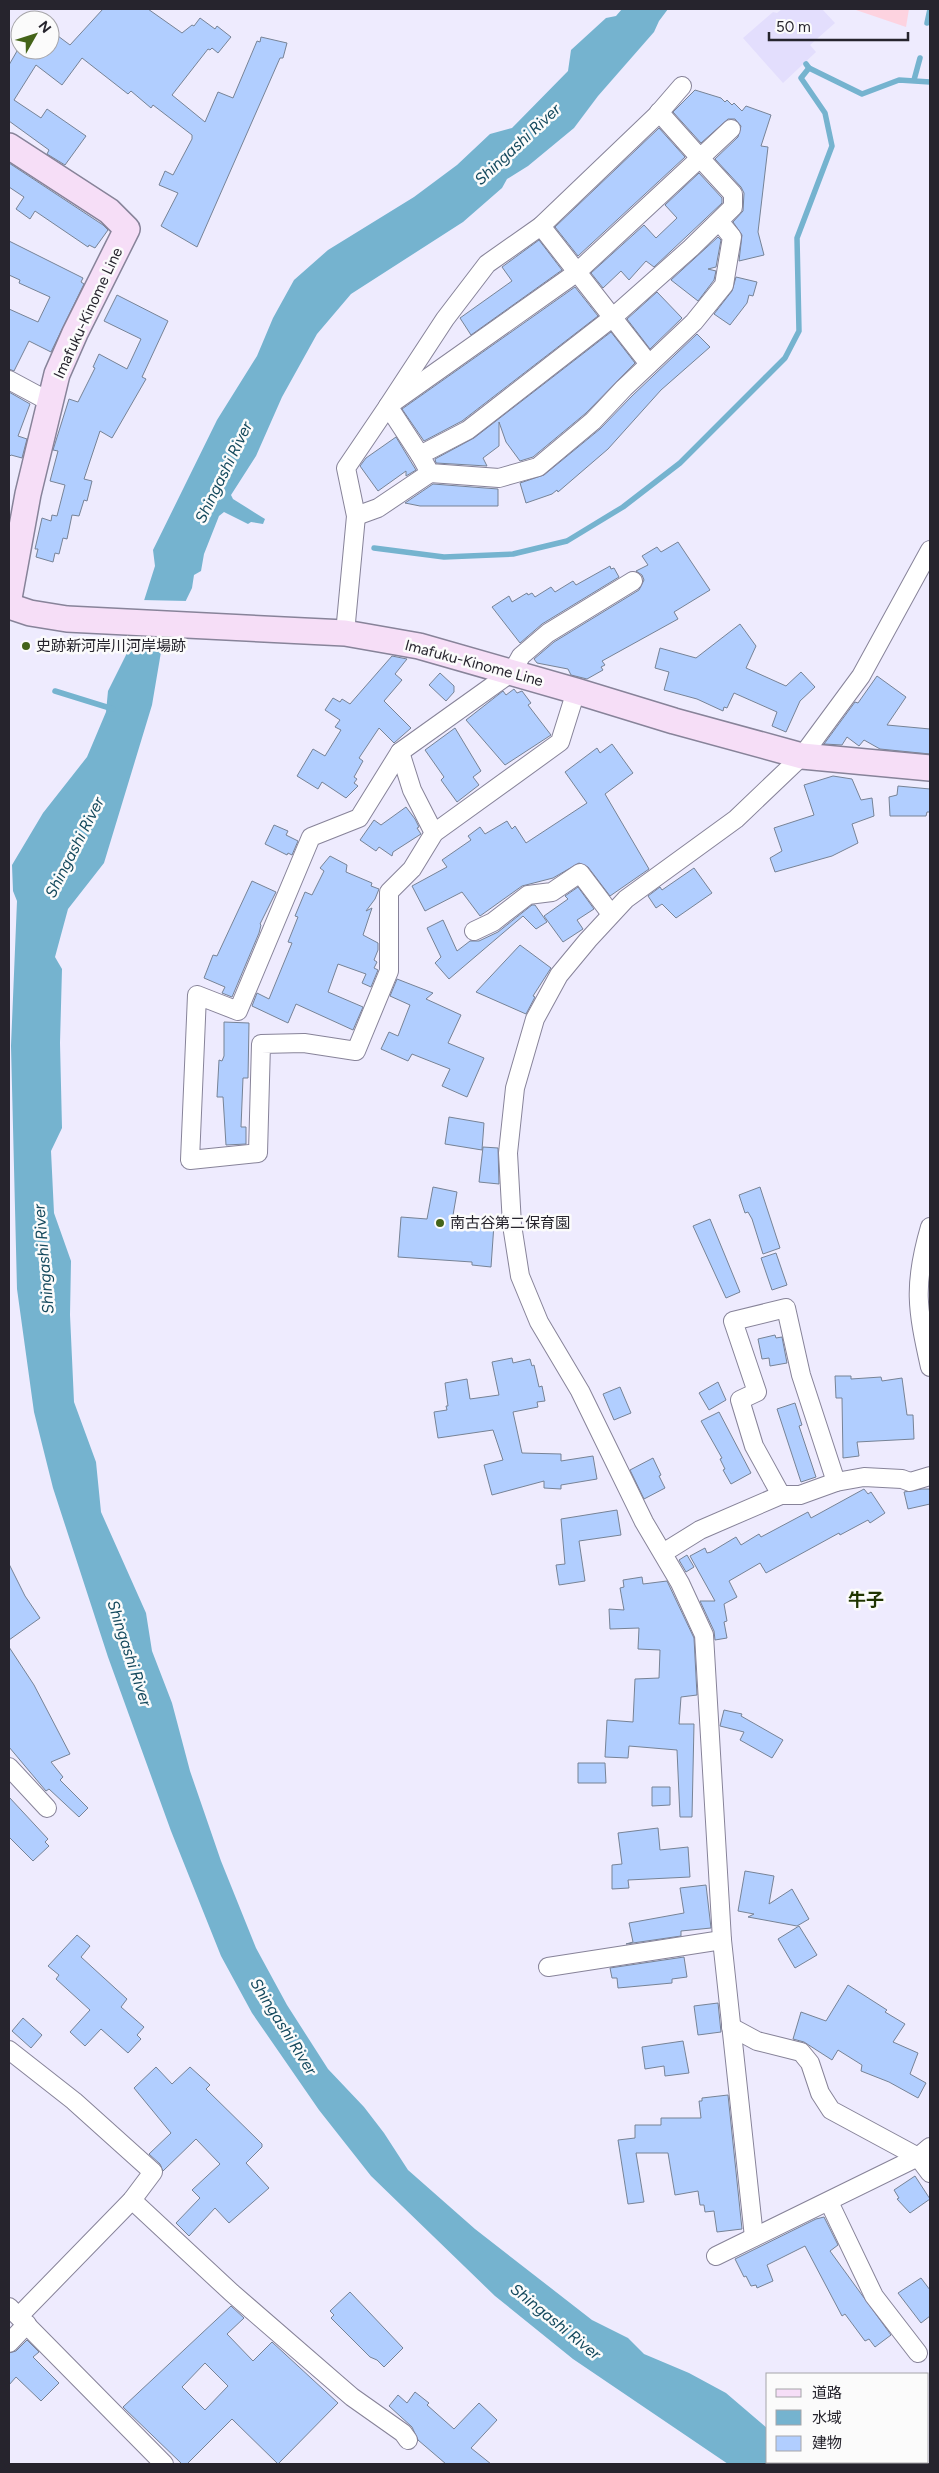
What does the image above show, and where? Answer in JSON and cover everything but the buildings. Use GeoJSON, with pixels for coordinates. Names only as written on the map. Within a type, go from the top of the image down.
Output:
{"type":"FeatureCollection","features":[{"type":"Feature","properties":{"kind":"main road","name":"Imafuku-Kinome Line"},"geometry":{"type":"LineString","coordinates":[[9,146],[109,211],[127,229],[75,333],[57,374],[28,494],[9,598]]}},
{"type":"Feature","properties":{"kind":"main road","name":"Imafuku-Kinome Line"},"geometry":{"type":"LineString","coordinates":[[9,606],[30,613],[67,619],[345,633],[418,646],[674,721],[802,756],[930,768]]}},
{"type":"Feature","properties":{"kind":"street"},"geometry":{"type":"LineString","coordinates":[[345,633],[356,516],[346,468],[445,319],[488,264],[541,226],[659,112],[682,86]]}},
{"type":"Feature","properties":{"kind":"street"},"geometry":{"type":"LineString","coordinates":[[420,455],[468,430],[612,318],[733,207],[733,194],[659,112]]}},
{"type":"Feature","properties":{"kind":"street"},"geometry":{"type":"LineString","coordinates":[[388,406],[576,273],[731,129]]}},
{"type":"Feature","properties":{"kind":"street"},"geometry":{"type":"LineString","coordinates":[[356,516],[378,508],[430,473],[499,478],[538,467],[593,420],[694,322],[724,285],[732,236],[719,221]]}},
{"type":"Feature","properties":{"kind":"street"},"geometry":{"type":"LineString","coordinates":[[541,226],[576,273],[650,364]]}},
{"type":"Feature","properties":{"kind":"street"},"geometry":{"type":"LineString","coordinates":[[9,380],[50,402]]}},
{"type":"Feature","properties":{"kind":"street"},"geometry":{"type":"LineString","coordinates":[[388,406],[430,473]]}},
{"type":"Feature","properties":{"kind":"street"},"geometry":{"type":"LineString","coordinates":[[754,2237],[722,1940],[704,1635],[663,1552],[644,1522],[580,1392],[538,1322],[520,1276],[512,1225],[508,1153],[515,1088],[535,1019],[559,975],[611,914],[669,867],[736,819],[802,756],[861,676],[930,550]]}},
{"type":"Feature","properties":{"kind":"street"},"geometry":{"type":"LineString","coordinates":[[576,691],[560,742],[434,834],[412,870],[388,892],[389,971],[356,1051],[304,1042],[261,1044],[258,1153],[190,1160],[197,995],[238,1010],[311,837],[359,818],[400,752],[512,672],[521,656],[548,634],[633,582]]}},
{"type":"Feature","properties":{"kind":"street"},"geometry":{"type":"LineString","coordinates":[[400,752],[412,790],[434,834]]}},
{"type":"Feature","properties":{"kind":"street"},"geometry":{"type":"LineString","coordinates":[[474,931],[492,922],[528,895],[552,892],[580,873],[611,914]]}},
{"type":"Feature","properties":{"kind":"street"},"geometry":{"type":"LineString","coordinates":[[930,1227],[920,1267],[917,1294],[921,1326],[930,1367]]}},
{"type":"Feature","properties":{"kind":"street"},"geometry":{"type":"LineString","coordinates":[[781,1495],[754,1446],[740,1400],[758,1392],[733,1321],[786,1308],[801,1375],[836,1482]]}},
{"type":"Feature","properties":{"kind":"street"},"geometry":{"type":"LineString","coordinates":[[663,1552],[700,1530],[781,1495],[800,1495],[836,1482],[864,1477],[902,1479],[910,1482],[930,1476]]}},
{"type":"Feature","properties":{"kind":"street"},"geometry":{"type":"LineString","coordinates":[[9,1767],[47,1808]]}},
{"type":"Feature","properties":{"kind":"street"},"geometry":{"type":"LineString","coordinates":[[548,1967],[722,1940]]}},
{"type":"Feature","properties":{"kind":"street"},"geometry":{"type":"LineString","coordinates":[[731,2027],[757,2041],[801,2052],[810,2063],[820,2093],[830,2110],[924,2152],[930,2173]]}},
{"type":"Feature","properties":{"kind":"street"},"geometry":{"type":"LineString","coordinates":[[9,2050],[74,2101],[153,2172],[132,2200],[18,2316],[9,2343]]}},
{"type":"Feature","properties":{"kind":"street"},"geometry":{"type":"LineString","coordinates":[[716,2256],[829,2202],[924,2152]]}},
{"type":"Feature","properties":{"kind":"street"},"geometry":{"type":"LineString","coordinates":[[132,2200],[232,2293],[352,2397],[403,2433],[408,2440]]}},
{"type":"Feature","properties":{"kind":"street"},"geometry":{"type":"LineString","coordinates":[[829,2202],[874,2296],[918,2353]]}},
{"type":"Feature","properties":{"kind":"street"},"geometry":{"type":"LineString","coordinates":[[18,2316],[164,2464]]}},
{"type":"Feature","properties":{"kind":"shaded area"},"geometry":{"type":"Polygon","coordinates":[[[782,9],[822,9],[835,23],[810,45],[816,52],[783,83],[743,38],[773,12],[777,13],[782,9]]]}},
{"type":"Feature","properties":{"kind":"shaded area"},"geometry":{"type":"Polygon","coordinates":[[[853,9],[909,9],[906,27],[853,9]]]}},
{"type":"Feature","properties":{"kind":"water","name":"Shingashi River"},"geometry":{"type":"Polygon","coordinates":[[[622,9],[668,9],[654,32],[598,96],[574,128],[528,166],[507,179],[502,188],[463,222],[351,294],[317,334],[282,397],[256,456],[231,495],[233,499],[265,519],[263,524],[251,522],[248,524],[224,512],[219,516],[204,554],[201,571],[194,575],[192,588],[161,652],[152,705],[104,863],[68,909],[55,957],[62,969],[60,1043],[62,1128],[51,1151],[54,1213],[71,1261],[70,1315],[74,1402],[96,1462],[101,1512],[146,1613],[152,1651],[172,1703],[190,1771],[221,1861],[256,1948],[287,2005],[328,2069],[364,2107],[384,2133],[408,2170],[475,2229],[592,2320],[628,2338],[644,2354],[689,2373],[726,2393],[766,2427],[766,2463],[842,2464],[728,2464],[573,2359],[495,2296],[371,2176],[319,2110],[252,2013],[221,1956],[171,1831],[108,1657],[53,1488],[34,1412],[17,1289],[11,1046],[17,901],[13,891],[12,865],[43,813],[87,757],[106,712],[108,691],[128,651],[155,566],[153,550],[217,420],[257,356],[273,318],[294,280],[328,250],[414,197],[457,165],[490,134],[512,128],[568,71],[571,50],[606,18],[616,16],[622,9]]]}},
{"type":"Feature","properties":{"kind":"pier"},"geometry":{"type":"Polygon","coordinates":[[[141,600],[188,601],[165,650],[126,648],[141,600]]]}},
{"type":"Feature","properties":{"kind":"waterway"},"geometry":{"type":"LineString","coordinates":[[927,23],[930,9]]}},
{"type":"Feature","properties":{"kind":"waterway"},"geometry":{"type":"LineString","coordinates":[[914,80],[920,58]]}},
{"type":"Feature","properties":{"kind":"waterway"},"geometry":{"type":"LineString","coordinates":[[806,64],[809,68],[862,94],[899,80],[930,82]]}},
{"type":"Feature","properties":{"kind":"waterway"},"geometry":{"type":"LineString","coordinates":[[374,548],[444,557],[513,554],[567,541],[623,507],[680,463],[785,358],[799,331],[797,238],[832,146],[825,113],[801,78],[809,68]]}},
{"type":"Feature","properties":{"kind":"waterway"},"geometry":{"type":"LineString","coordinates":[[55,691],[113,709]]}},
{"type":"Feature","properties":{"kind":"place","name":"史跡新河岸川河岸場跡"},"geometry":{"type":"Point","coordinates":[26,646]}},
{"type":"Feature","properties":{"kind":"place","name":"南古谷第二保育園"},"geometry":{"type":"Point","coordinates":[440,1223]}},
{"type":"Feature","properties":{"kind":"district","name":"牛子"},"geometry":{"type":"Point","coordinates":[866,1600]}}]}
